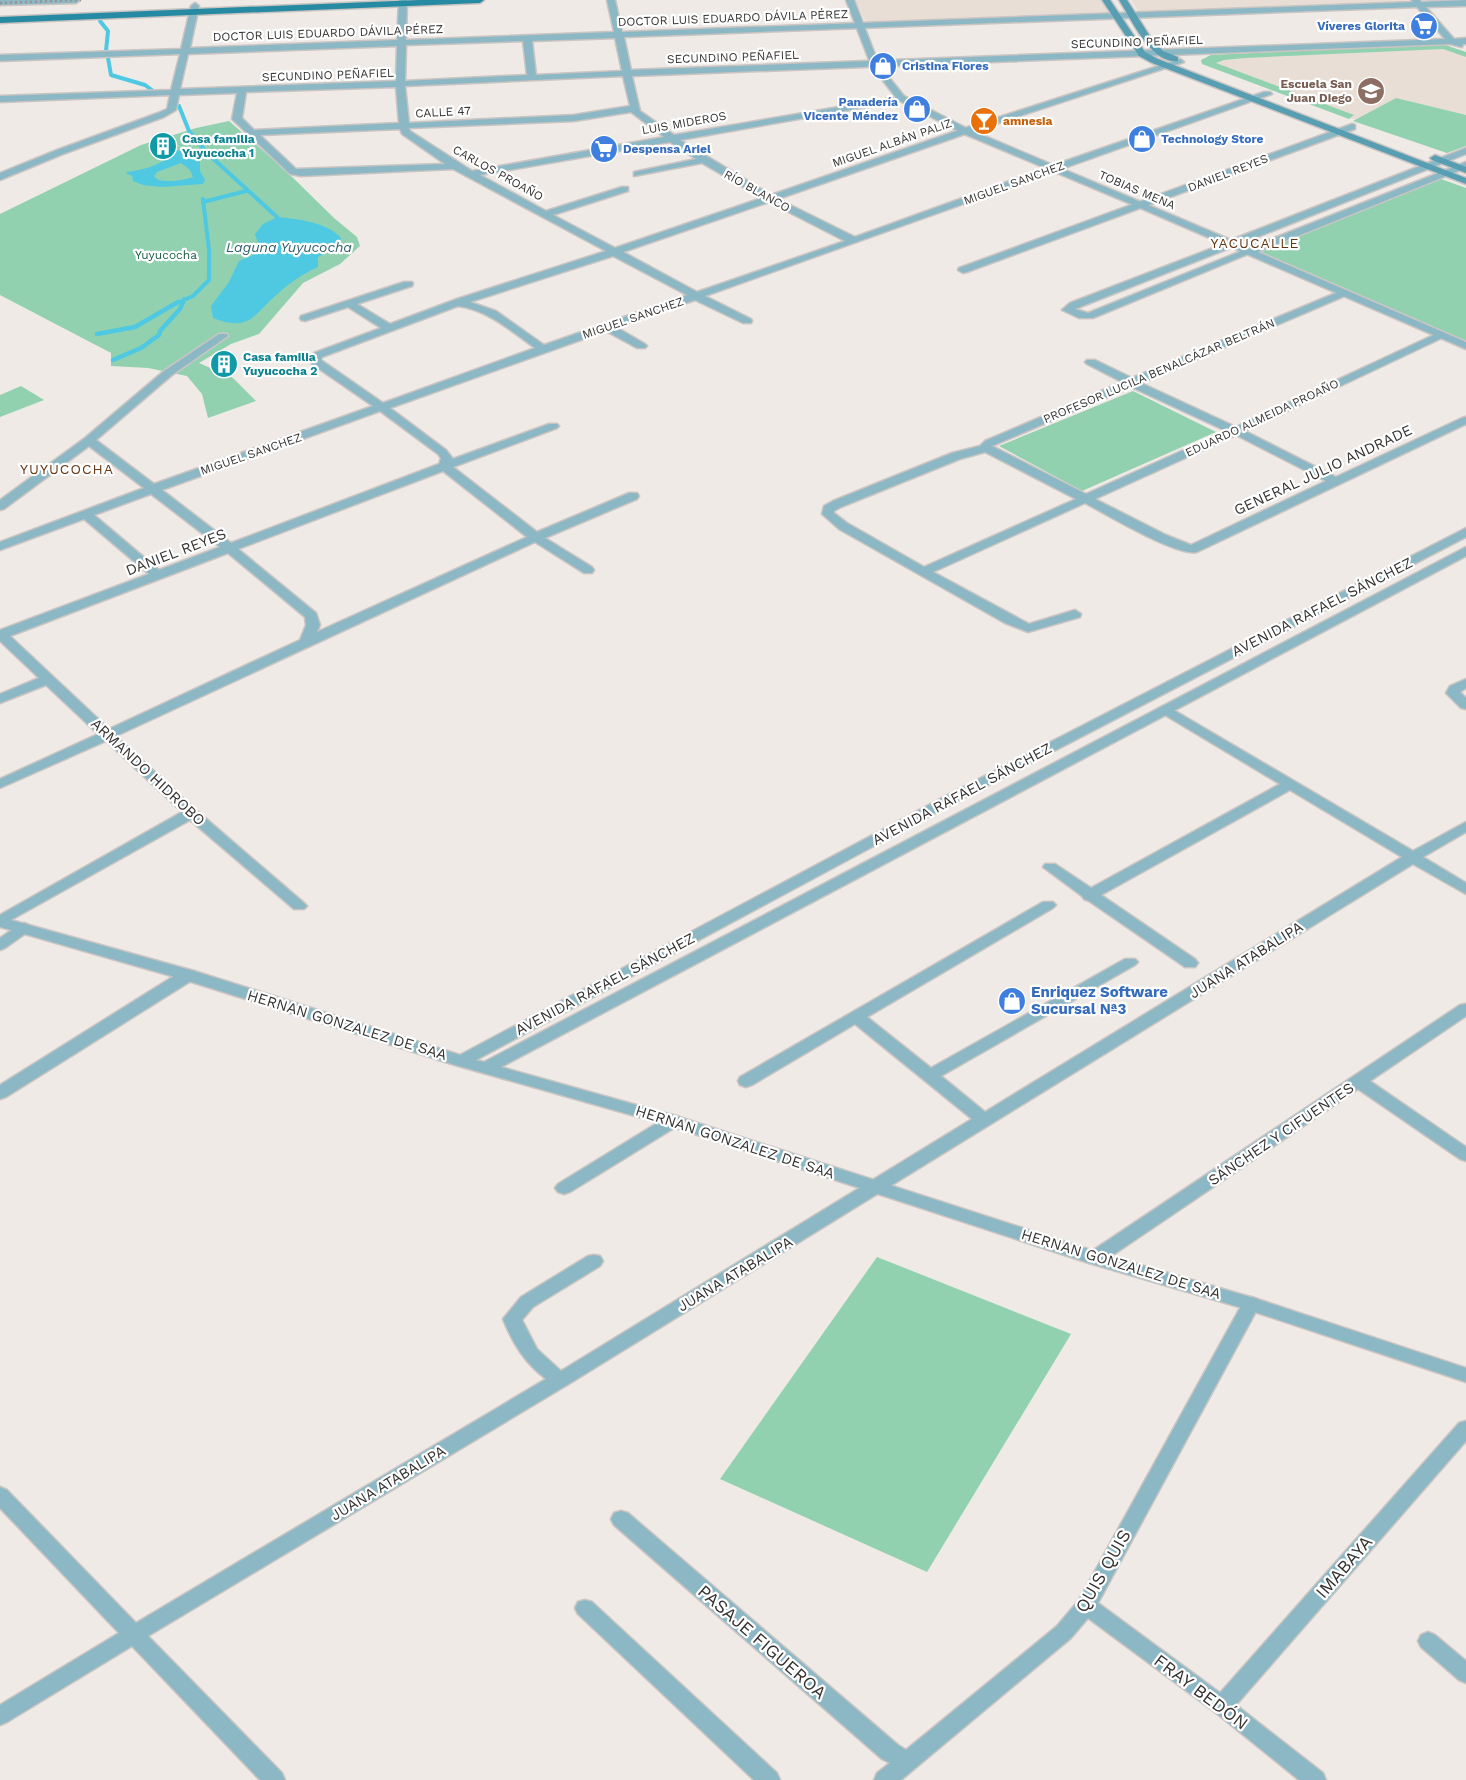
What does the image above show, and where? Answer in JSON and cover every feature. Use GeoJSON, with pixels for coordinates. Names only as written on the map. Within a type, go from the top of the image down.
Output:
{"type":"FeatureCollection","features":[{"type":"Feature","properties":{"kind":"main road"},"geometry":{"type":"LineString","coordinates":[[0,20],[327,0]]}},
{"type":"Feature","properties":{"kind":"main road"},"geometry":{"type":"LineString","coordinates":[[0,13],[480,0]]}},
{"type":"Feature","properties":{"kind":"main road"},"geometry":{"type":"LineString","coordinates":[[1106,0],[1142,54],[1168,66],[1466,181]]}},
{"type":"Feature","properties":{"kind":"main road"},"geometry":{"type":"LineString","coordinates":[[1123,0],[1148,39],[1160,53],[1442,161],[1464,167]]}},
{"type":"Feature","properties":{"kind":"street"},"geometry":{"type":"LineString","coordinates":[[1,2],[76,0]]}},
{"type":"Feature","properties":{"kind":"street"},"geometry":{"type":"LineString","coordinates":[[611,0],[635,108]]}},
{"type":"Feature","properties":{"kind":"street","name":"TOBIAS MENA"},"geometry":{"type":"LineString","coordinates":[[850,0],[875,65],[901,98],[965,131],[1142,205],[1466,346]]}},
{"type":"Feature","properties":{"kind":"street"},"geometry":{"type":"LineString","coordinates":[[402,1],[400,84],[405,126]]}},
{"type":"Feature","properties":{"kind":"street"},"geometry":{"type":"LineString","coordinates":[[1417,2],[1452,42],[1466,47]]}},
{"type":"Feature","properties":{"kind":"street","name":"DOCTOR LUIS EDUARDO DÁVILA PÉREZ"},"geometry":{"type":"LineString","coordinates":[[0,58],[526,37],[1117,17],[1417,2],[1466,3]]}},
{"type":"Feature","properties":{"kind":"street"},"geometry":{"type":"LineString","coordinates":[[0,177],[171,110],[186,51],[194,8]]}},
{"type":"Feature","properties":{"kind":"street"},"geometry":{"type":"LineString","coordinates":[[526,37],[532,78]]}},
{"type":"Feature","properties":{"kind":"street","name":"SECUNDINO PEÑAFIEL"},"geometry":{"type":"LineString","coordinates":[[0,99],[175,94],[627,73],[1466,42]]}},
{"type":"Feature","properties":{"kind":"street","name":"MIGUEL ALBÁN PALIZ"},"geometry":{"type":"LineString","coordinates":[[383,408],[321,366],[316,362],[315,358],[457,303],[614,252],[965,131],[1180,62]]}},
{"type":"Feature","properties":{"kind":"street"},"geometry":{"type":"LineString","coordinates":[[242,90],[237,119],[293,172],[455,166]]}},
{"type":"Feature","properties":{"kind":"street","name":"MIGUEL SANCHEZ"},"geometry":{"type":"LineString","coordinates":[[0,546],[543,349],[1267,94]]}},
{"type":"Feature","properties":{"kind":"street","name":"LUIS MIDEROS"},"geometry":{"type":"LineString","coordinates":[[472,174],[901,98]]}},
{"type":"Feature","properties":{"kind":"street","name":"CALLE 47"},"geometry":{"type":"LineString","coordinates":[[252,133],[574,118],[635,108]]}},
{"type":"Feature","properties":{"kind":"street","name":"RÍO BLANCO"},"geometry":{"type":"LineString","coordinates":[[635,108],[636,112],[669,138],[767,199],[854,241]]}},
{"type":"Feature","properties":{"kind":"street","name":"CARLOS PROAÑO"},"geometry":{"type":"LineString","coordinates":[[405,126],[405,132],[455,166],[696,296],[748,321]]}},
{"type":"Feature","properties":{"kind":"street","name":"DANIEL REYES"},"geometry":{"type":"LineString","coordinates":[[963,270],[1352,126]]}},
{"type":"Feature","properties":{"kind":"street"},"geometry":{"type":"LineString","coordinates":[[1464,167],[1089,316],[1082,316],[1067,310],[1074,304],[1466,151]]}},
{"type":"Feature","properties":{"kind":"street"},"geometry":{"type":"LineString","coordinates":[[637,174],[703,160]]}},
{"type":"Feature","properties":{"kind":"street"},"geometry":{"type":"LineString","coordinates":[[546,214],[625,188]]}},
{"type":"Feature","properties":{"kind":"street"},"geometry":{"type":"LineString","coordinates":[[304,318],[408,284]]}},
{"type":"Feature","properties":{"kind":"street","name":"PROFESOR LUCILA BENALCÁZAR BELTRÁN"},"geometry":{"type":"LineString","coordinates":[[923,572],[843,526],[828,514],[828,509],[956,456],[990,450],[986,445],[989,443],[1342,293]]}},
{"type":"Feature","properties":{"kind":"street"},"geometry":{"type":"LineString","coordinates":[[348,303],[389,328]]}},
{"type":"Feature","properties":{"kind":"street"},"geometry":{"type":"LineString","coordinates":[[457,303],[468,303],[483,308],[543,349]]}},
{"type":"Feature","properties":{"kind":"street"},"geometry":{"type":"LineString","coordinates":[[606,327],[641,346]]}},
{"type":"Feature","properties":{"kind":"street","name":"EDUARDO ALMEIDA PROAÑO"},"geometry":{"type":"LineString","coordinates":[[923,572],[1083,498],[1236,431],[1440,335]]}},
{"type":"Feature","properties":{"kind":"street"},"geometry":{"type":"LineString","coordinates":[[0,506],[89,440],[168,374],[223,336]]}},
{"type":"Feature","properties":{"kind":"street"},"geometry":{"type":"LineString","coordinates":[[1091,362],[1338,482]]}},
{"type":"Feature","properties":{"kind":"street"},"geometry":{"type":"LineString","coordinates":[[383,408],[442,452],[447,458],[444,466],[535,537],[588,570]]}},
{"type":"Feature","properties":{"kind":"street","name":"GENERAL JULIO ANDRADE"},"geometry":{"type":"LineString","coordinates":[[1083,498],[1162,538],[1193,549],[1466,420]]}},
{"type":"Feature","properties":{"kind":"street","name":"DANIEL REYES"},"geometry":{"type":"LineString","coordinates":[[0,635],[553,426]]}},
{"type":"Feature","properties":{"kind":"street"},"geometry":{"type":"LineString","coordinates":[[89,440],[231,549],[311,616],[313,625],[306,641]]}},
{"type":"Feature","properties":{"kind":"street"},"geometry":{"type":"LineString","coordinates":[[990,450],[1083,498]]}},
{"type":"Feature","properties":{"kind":"street"},"geometry":{"type":"LineString","coordinates":[[0,784],[306,641],[458,574],[535,537],[633,496]]}},
{"type":"Feature","properties":{"kind":"street"},"geometry":{"type":"LineString","coordinates":[[85,514],[159,576]]}},
{"type":"Feature","properties":{"kind":"street","name":"AVENIDA RAFAEL SÁNCHEZ"},"geometry":{"type":"LineString","coordinates":[[461,1061],[937,806],[1466,532]]}},
{"type":"Feature","properties":{"kind":"street","name":"AVENIDA RAFAEL SÁNCHEZ"},"geometry":{"type":"LineString","coordinates":[[488,1067],[1466,551]]}},
{"type":"Feature","properties":{"kind":"street"},"geometry":{"type":"LineString","coordinates":[[923,572],[1028,628],[1075,614]]}},
{"type":"Feature","properties":{"kind":"street","name":"ARMANDO HIDROBO"},"geometry":{"type":"LineString","coordinates":[[0,635],[191,813],[299,906]]}},
{"type":"Feature","properties":{"kind":"street"},"geometry":{"type":"LineString","coordinates":[[0,699],[48,679]]}},
{"type":"Feature","properties":{"kind":"street"},"geometry":{"type":"LineString","coordinates":[[1460,686],[1453,695],[1466,705]]}},
{"type":"Feature","properties":{"kind":"street"},"geometry":{"type":"LineString","coordinates":[[1165,709],[1466,889]]}},
{"type":"Feature","properties":{"kind":"street"},"geometry":{"type":"LineString","coordinates":[[1089,896],[1289,784]]}},
{"type":"Feature","properties":{"kind":"street"},"geometry":{"type":"LineString","coordinates":[[0,921],[191,813]]}},
{"type":"Feature","properties":{"kind":"street","name":"JUANA ATABALIPA"},"geometry":{"type":"LineString","coordinates":[[0,1716],[560,1380],[1466,826]]}},
{"type":"Feature","properties":{"kind":"street"},"geometry":{"type":"LineString","coordinates":[[1050,867],[1089,896],[1190,963]]}},
{"type":"Feature","properties":{"kind":"street"},"geometry":{"type":"LineString","coordinates":[[746,1081],[1048,905]]}},
{"type":"Feature","properties":{"kind":"street","name":"HERNAN GONZALEZ DE SAA"},"geometry":{"type":"LineString","coordinates":[[0,921],[188,975],[328,1021],[461,1061],[488,1067],[673,1121],[1095,1258],[1252,1304],[1466,1375]]}},
{"type":"Feature","properties":{"kind":"street"},"geometry":{"type":"LineString","coordinates":[[0,945],[24,928]]}},
{"type":"Feature","properties":{"kind":"street"},"geometry":{"type":"LineString","coordinates":[[929,1076],[1130,962]]}},
{"type":"Feature","properties":{"kind":"street"},"geometry":{"type":"LineString","coordinates":[[0,1092],[188,975]]}},
{"type":"Feature","properties":{"kind":"street","name":"SÁNCHEZ Y CIFUENTES"},"geometry":{"type":"LineString","coordinates":[[1095,1258],[1466,1009]]}},
{"type":"Feature","properties":{"kind":"street"},"geometry":{"type":"LineString","coordinates":[[856,1016],[984,1120]]}},
{"type":"Feature","properties":{"kind":"street"},"geometry":{"type":"LineString","coordinates":[[1359,1082],[1466,1155]]}},
{"type":"Feature","properties":{"kind":"street"},"geometry":{"type":"LineString","coordinates":[[564,1188],[673,1121]]}},
{"type":"Feature","properties":{"kind":"street"},"geometry":{"type":"LineString","coordinates":[[560,1380],[540,1366],[520,1341],[512,1319],[527,1302],[594,1261]]}},
{"type":"Feature","properties":{"kind":"street","name":"QUIS QUIS"},"geometry":{"type":"LineString","coordinates":[[885,1780],[1064,1632],[1086,1606],[1252,1304]]}},
{"type":"Feature","properties":{"kind":"street","name":"IMABAYA"},"geometry":{"type":"LineString","coordinates":[[1222,1706],[1466,1428]]}},
{"type":"Feature","properties":{"kind":"street"},"geometry":{"type":"LineString","coordinates":[[3,1504],[134,1634],[274,1780]]}},
{"type":"Feature","properties":{"kind":"street","name":"PASAJE FIGUEROA"},"geometry":{"type":"LineString","coordinates":[[621,1519],[840,1710],[890,1752],[906,1761]]}},
{"type":"Feature","properties":{"kind":"street","name":"FRAY BEDÓN"},"geometry":{"type":"LineString","coordinates":[[1086,1606],[1222,1706],[1315,1780]]}},
{"type":"Feature","properties":{"kind":"street"},"geometry":{"type":"LineString","coordinates":[[585,1608],[769,1780]]}},
{"type":"Feature","properties":{"kind":"street"},"geometry":{"type":"LineString","coordinates":[[1428,1641],[1466,1674]]}},
{"type":"Feature","properties":{"kind":"shaded area"},"geometry":{"type":"Polygon","coordinates":[[[855,0],[1102,0],[1111,15],[866,23],[855,0]]]}},
{"type":"Feature","properties":{"kind":"shaded area"},"geometry":{"type":"Polygon","coordinates":[[[1131,0],[1404,0],[1406,2],[1139,13],[1131,0]]]}},
{"type":"Feature","properties":{"kind":"shaded area","name":"Escuela San Juan Diego"},"geometry":{"type":"Polygon","coordinates":[[[1442,44],[1466,52],[1466,146],[1447,153],[1202,64],[1201,60],[1211,55],[1442,44]]]}},
{"type":"Feature","properties":{"kind":"green space"},"geometry":{"type":"Polygon","coordinates":[[[1442,44],[1466,52],[1466,57],[1443,49],[1245,58],[1224,60],[1216,63],[1354,115],[1349,119],[1202,64],[1201,60],[1211,55],[1442,44]]]}},
{"type":"Feature","properties":{"kind":"green space"},"geometry":{"type":"Polygon","coordinates":[[[1396,98],[1466,115],[1466,146],[1447,153],[1353,121],[1396,98]]]}},
{"type":"Feature","properties":{"kind":"green space","name":"Yuyucocha"},"geometry":{"type":"Polygon","coordinates":[[[229,121],[357,237],[360,246],[340,264],[303,283],[259,334],[231,344],[199,363],[233,378],[256,401],[208,418],[202,394],[187,376],[148,368],[111,366],[111,353],[0,295],[0,214],[141,145],[196,128],[229,121]]]}},
{"type":"Feature","properties":{"kind":"green space"},"geometry":{"type":"Polygon","coordinates":[[[1441,179],[1466,188],[1466,341],[1259,251],[1441,179]]]}},
{"type":"Feature","properties":{"kind":"green space"},"geometry":{"type":"Polygon","coordinates":[[[21,386],[44,400],[0,417],[0,395],[21,386]]]}},
{"type":"Feature","properties":{"kind":"green space"},"geometry":{"type":"Polygon","coordinates":[[[1133,391],[1216,432],[1082,491],[999,446],[1133,391]]]}},
{"type":"Feature","properties":{"kind":"green space"},"geometry":{"type":"Polygon","coordinates":[[[877,1257],[1071,1334],[927,1572],[720,1479],[877,1257]]]}},
{"type":"Feature","properties":{"kind":"water"},"geometry":{"type":"Polygon","coordinates":[[[192,150],[193,158],[200,161],[200,171],[205,180],[203,184],[162,187],[143,185],[133,181],[132,176],[126,173],[160,163],[171,156],[168,152],[192,150]],[[181,163],[157,172],[154,176],[158,180],[180,180],[193,177],[190,170],[181,163]]]}},
{"type":"Feature","properties":{"kind":"water","name":"Laguna Yuyucocha"},"geometry":{"type":"Polygon","coordinates":[[[277,217],[311,222],[328,228],[341,238],[339,247],[318,257],[318,267],[305,273],[289,285],[251,319],[234,323],[213,318],[211,306],[229,282],[239,261],[253,255],[259,247],[255,234],[263,224],[277,217]]]}},
{"type":"Feature","properties":{"kind":"waterway"},"geometry":{"type":"LineString","coordinates":[[100,21],[108,31],[106,51]]}},
{"type":"Feature","properties":{"kind":"waterway"},"geometry":{"type":"LineString","coordinates":[[108,58],[111,75],[145,85],[156,93]]}},
{"type":"Feature","properties":{"kind":"waterway"},"geometry":{"type":"LineString","coordinates":[[179,106],[189,131],[208,154],[277,217]]}},
{"type":"Feature","properties":{"kind":"waterway"},"geometry":{"type":"LineString","coordinates":[[203,202],[246,191]]}},
{"type":"Feature","properties":{"kind":"waterway"},"geometry":{"type":"LineString","coordinates":[[184,300],[193,296],[209,280],[209,250],[203,202]]}},
{"type":"Feature","properties":{"kind":"waterway"},"geometry":{"type":"LineString","coordinates":[[175,304],[184,300]]}},
{"type":"Feature","properties":{"kind":"waterway"},"geometry":{"type":"LineString","coordinates":[[182,304],[184,300]]}},
{"type":"Feature","properties":{"kind":"waterway"},"geometry":{"type":"LineString","coordinates":[[97,334],[135,327],[178,302]]}},
{"type":"Feature","properties":{"kind":"waterway"},"geometry":{"type":"LineString","coordinates":[[113,360],[141,348],[159,335],[160,331],[180,309],[183,302]]}},
{"type":"Feature","properties":{"kind":"railway"},"geometry":{"type":"LineString","coordinates":[[0,3],[81,0]]}},
{"type":"Feature","properties":{"kind":"place","name":"Víveres Glorita"},"geometry":{"type":"Point","coordinates":[1424,26]}},
{"type":"Feature","properties":{"kind":"place","name":"Cristina Flores"},"geometry":{"type":"Point","coordinates":[883,66]}},
{"type":"Feature","properties":{"kind":"place","name":"Escuela San Juan Diego"},"geometry":{"type":"Point","coordinates":[1371,91]}},
{"type":"Feature","properties":{"kind":"place","name":"Panadería Vicente Méndez"},"geometry":{"type":"Point","coordinates":[917,109]}},
{"type":"Feature","properties":{"kind":"place","name":"amnesia"},"geometry":{"type":"Point","coordinates":[984,121]}},
{"type":"Feature","properties":{"kind":"place","name":"Technology Store"},"geometry":{"type":"Point","coordinates":[1142,139]}},
{"type":"Feature","properties":{"kind":"place","name":"Casa familia Yuyucocha 1"},"geometry":{"type":"Point","coordinates":[163,146]}},
{"type":"Feature","properties":{"kind":"place","name":"Despensa Ariel"},"geometry":{"type":"Point","coordinates":[604,149]}},
{"type":"Feature","properties":{"kind":"place","name":"Casa familia Yuyucocha 2"},"geometry":{"type":"Point","coordinates":[224,364]}},
{"type":"Feature","properties":{"kind":"place","name":"Enriquez Software Sucursal Nª3"},"geometry":{"type":"Point","coordinates":[1012,1001]}},
{"type":"Feature","properties":{"kind":"district","name":"YACUCALLE"},"geometry":{"type":"Point","coordinates":[1255,243]}},
{"type":"Feature","properties":{"kind":"district","name":"YUYUCOCHA"},"geometry":{"type":"Point","coordinates":[67,469]}}]}
